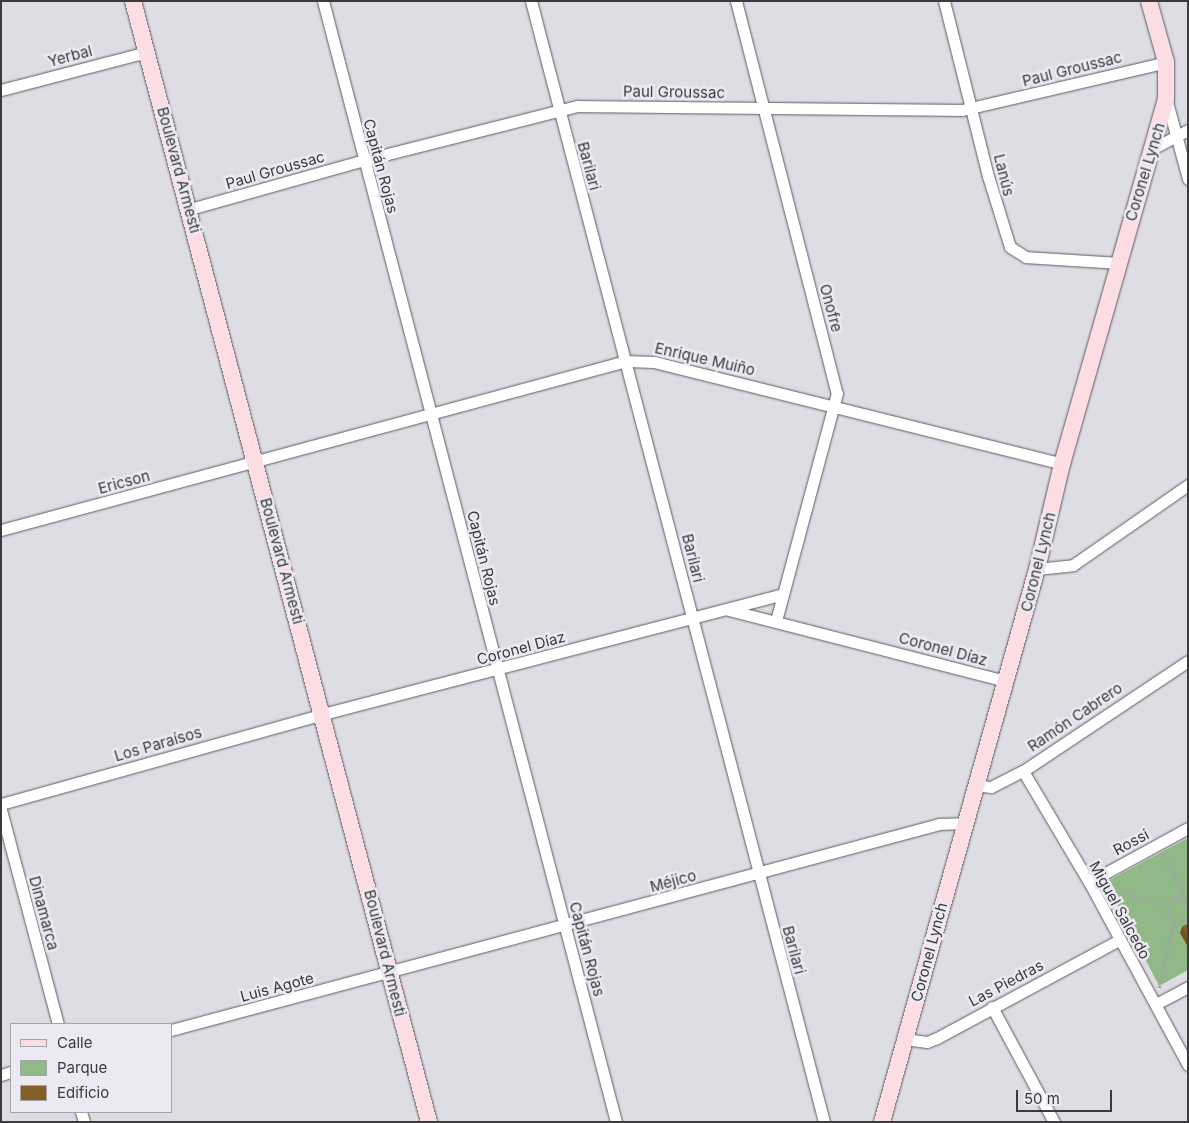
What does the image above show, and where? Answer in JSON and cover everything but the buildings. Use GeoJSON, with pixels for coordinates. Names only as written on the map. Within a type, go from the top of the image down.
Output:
{"type":"FeatureCollection","features":[{"type":"Feature","properties":{"kind":"street","name":"Boulevard Armesti"},"geometry":{"type":"LineString","coordinates":[[133,1],[190,209],[429,1122]]}},
{"type":"Feature","properties":{"kind":"street","name":"Capitán Rojas"},"geometry":{"type":"LineString","coordinates":[[323,1],[616,1122]]}},
{"type":"Feature","properties":{"kind":"street","name":"Barilari"},"geometry":{"type":"LineString","coordinates":[[531,1],[824,1122]]}},
{"type":"Feature","properties":{"kind":"street","name":"Onofre"},"geometry":{"type":"LineString","coordinates":[[736,1],[835,383],[835,405],[776,621]]}},
{"type":"Feature","properties":{"kind":"street","name":"Lanús"},"geometry":{"type":"LineString","coordinates":[[944,1],[1005,239],[1010,247],[1026,257],[1118,263]]}},
{"type":"Feature","properties":{"kind":"street","name":"Coronel Lynch"},"geometry":{"type":"LineString","coordinates":[[882,1122],[964,823],[1037,569],[1062,464],[1166,100],[1166,62],[1150,1]]}},
{"type":"Feature","properties":{"kind":"street","name":"Yerbal"},"geometry":{"type":"LineString","coordinates":[[1,90],[147,52]]}},
{"type":"Feature","properties":{"kind":"street","name":"Paul Groussac"},"geometry":{"type":"LineString","coordinates":[[190,209],[364,160],[558,109],[588,105],[763,109],[972,108],[1166,62]]}},
{"type":"Feature","properties":{"kind":"street"},"geometry":{"type":"LineString","coordinates":[[1166,100],[1188,179]]}},
{"type":"Feature","properties":{"kind":"street"},"geometry":{"type":"LineString","coordinates":[[1152,149],[1188,130]]}},
{"type":"Feature","properties":{"kind":"street","name":"Enrique Muiño"},"geometry":{"type":"LineString","coordinates":[[255,462],[626,361],[654,362],[835,405],[1062,464]]}},
{"type":"Feature","properties":{"kind":"street","name":"Ericson"},"geometry":{"type":"LineString","coordinates":[[1,530],[255,462]]}},
{"type":"Feature","properties":{"kind":"street"},"geometry":{"type":"LineString","coordinates":[[1037,569],[1073,565],[1188,485]]}},
{"type":"Feature","properties":{"kind":"street","name":"Coronel Díaz"},"geometry":{"type":"LineString","coordinates":[[323,714],[498,670],[783,594]]}},
{"type":"Feature","properties":{"kind":"street","name":"Coronel Díaz"},"geometry":{"type":"LineString","coordinates":[[727,609],[1006,681]]}},
{"type":"Feature","properties":{"kind":"street","name":"Ramón Cabrero"},"geometry":{"type":"LineString","coordinates":[[976,785],[991,787],[1023,771],[1188,660]]}},
{"type":"Feature","properties":{"kind":"street","name":"Los Paraísos"},"geometry":{"type":"LineString","coordinates":[[1,804],[323,714]]}},
{"type":"Feature","properties":{"kind":"street","name":"Miguel Salcedo"},"geometry":{"type":"LineString","coordinates":[[1023,771],[1089,882],[1188,1065]]}},
{"type":"Feature","properties":{"kind":"street","name":"Dinamarca"},"geometry":{"type":"LineString","coordinates":[[1,810],[58,1023]]}},
{"type":"Feature","properties":{"kind":"street","name":"Méjico"},"geometry":{"type":"LineString","coordinates":[[390,973],[940,824],[964,823]]}},
{"type":"Feature","properties":{"kind":"street","name":"Rossi"},"geometry":{"type":"LineString","coordinates":[[1089,882],[1188,828]]}},
{"type":"Feature","properties":{"kind":"street","name":"Las Piedras"},"geometry":{"type":"LineString","coordinates":[[905,1039],[927,1042],[938,1038],[992,1007],[1119,940]]}},
{"type":"Feature","properties":{"kind":"street","name":"Luis Agote"},"geometry":{"type":"LineString","coordinates":[[172,1030],[390,973]]}},
{"type":"Feature","properties":{"kind":"street"},"geometry":{"type":"LineString","coordinates":[[1156,1004],[1188,987]]}},
{"type":"Feature","properties":{"kind":"street"},"geometry":{"type":"LineString","coordinates":[[992,1007],[1054,1122]]}},
{"type":"Feature","properties":{"kind":"path"},"geometry":{"type":"LineString","coordinates":[[1160,844],[1187,902]]}},
{"type":"Feature","properties":{"kind":"path"},"geometry":{"type":"LineString","coordinates":[[1089,882],[1168,907]]}},
{"type":"Feature","properties":{"kind":"path"},"geometry":{"type":"LineString","coordinates":[[1174,921],[1168,915],[1168,907],[1176,899],[1187,902]]}},
{"type":"Feature","properties":{"kind":"path"},"geometry":{"type":"LineString","coordinates":[[1174,921],[1188,919]]}},
{"type":"Feature","properties":{"kind":"path"},"geometry":{"type":"LineString","coordinates":[[1156,1004],[1174,921]]}},
{"type":"Feature","properties":{"kind":"green space"},"geometry":{"type":"Polygon","coordinates":[[[1188,838],[1188,970],[1159,986],[1106,882],[1188,838]]]}}]}
